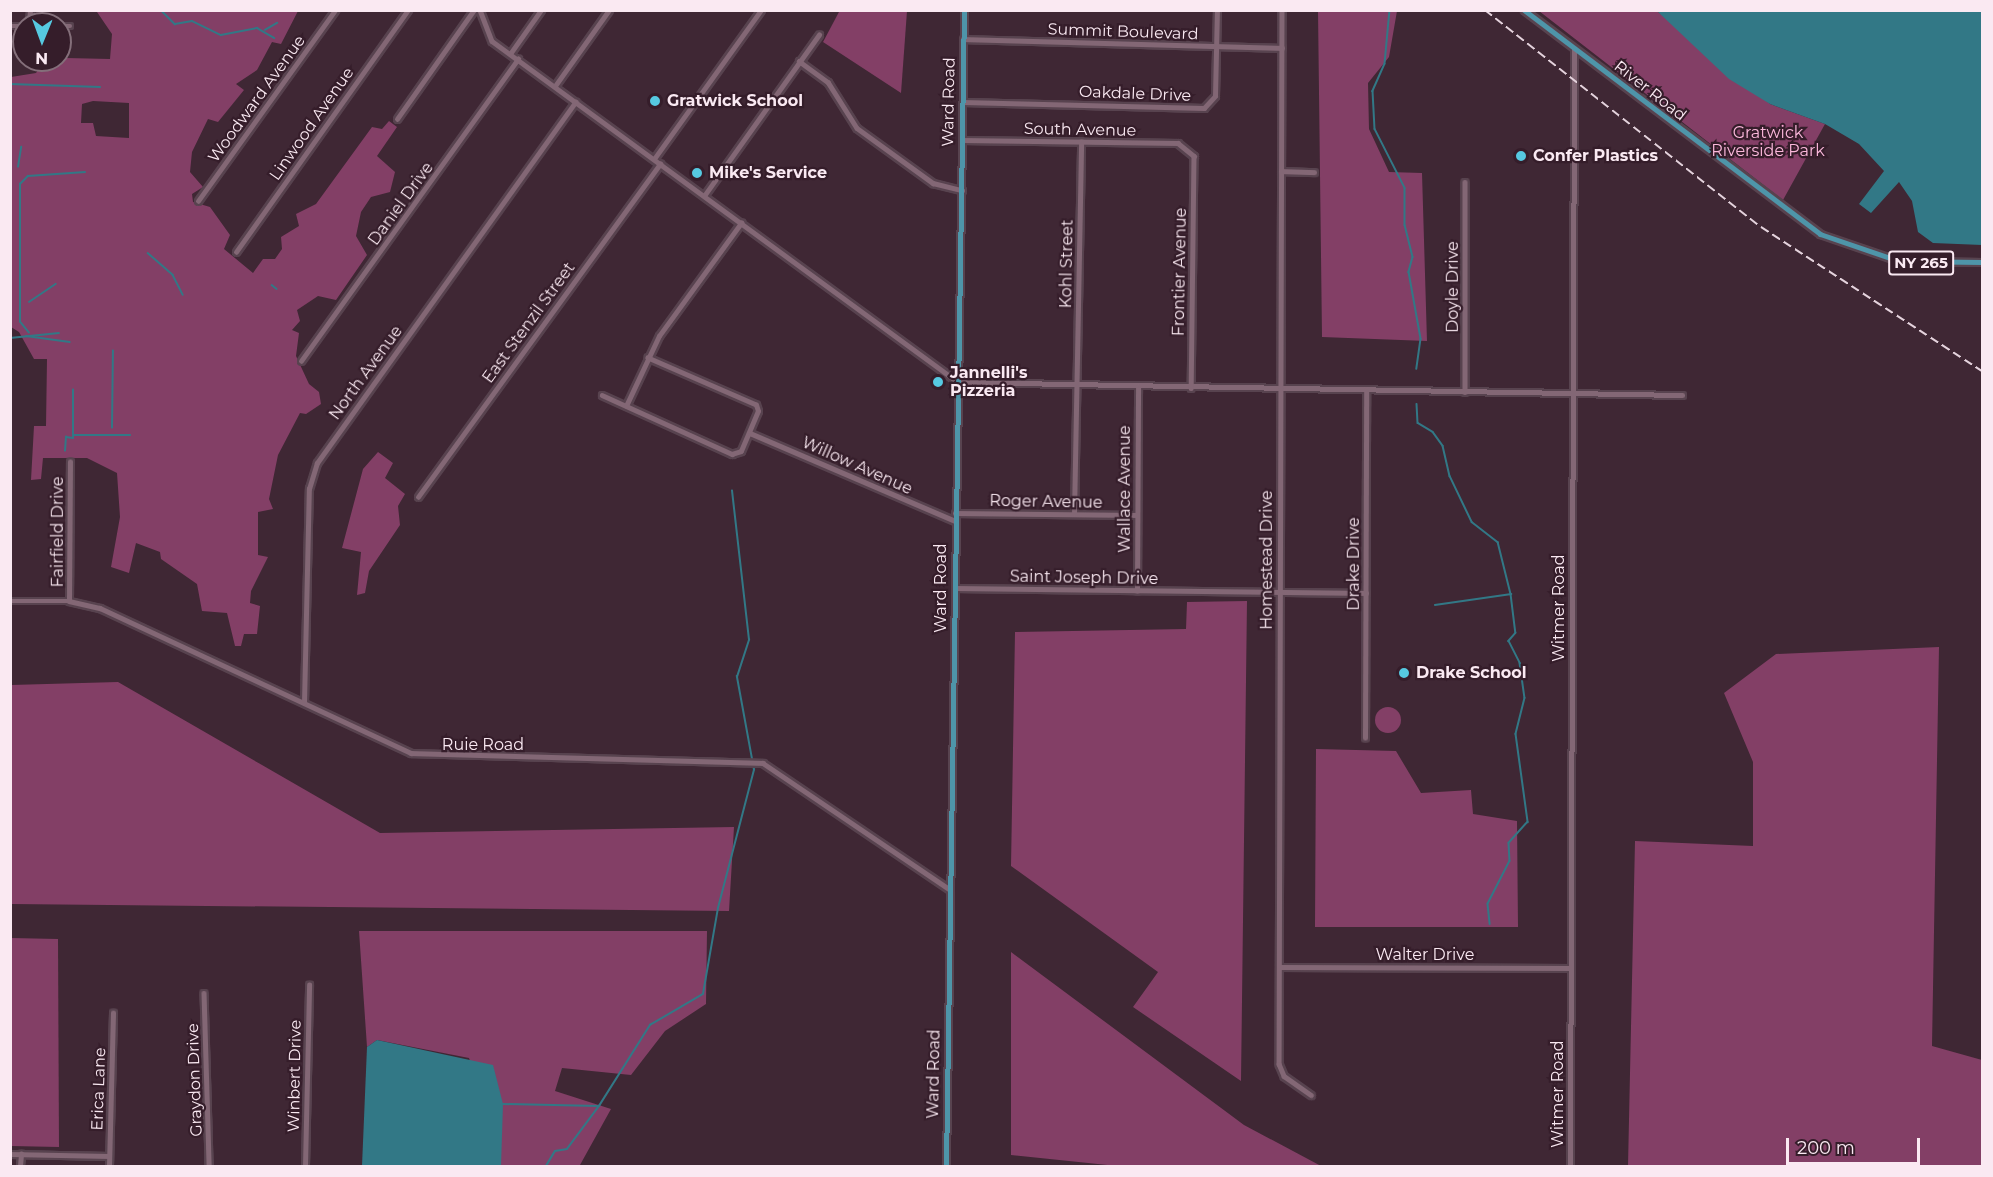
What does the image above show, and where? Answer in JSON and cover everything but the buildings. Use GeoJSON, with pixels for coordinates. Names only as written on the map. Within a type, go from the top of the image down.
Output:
{"type":"FeatureCollection","features":[{"type":"Feature","properties":{"kind":"main road","name":"Ward Road"},"geometry":{"type":"LineString","coordinates":[[946,1167],[964,10]]}},
{"type":"Feature","properties":{"kind":"main road","name":"River Road"},"geometry":{"type":"LineString","coordinates":[[1524,10],[1820,234],[1862,252],[1915,263],[1983,262]]}},
{"type":"Feature","properties":{"kind":"street","name":"Woodward Avenue"},"geometry":{"type":"LineString","coordinates":[[198,201],[335,10]]}},
{"type":"Feature","properties":{"kind":"street","name":"Linwood Avenue"},"geometry":{"type":"LineString","coordinates":[[236,252],[408,10]]}},
{"type":"Feature","properties":{"kind":"street"},"geometry":{"type":"LineString","coordinates":[[397,119],[474,10]]}},
{"type":"Feature","properties":{"kind":"street"},"geometry":{"type":"LineString","coordinates":[[480,10],[492,41],[958,382],[1077,386],[1682,395]]}},
{"type":"Feature","properties":{"kind":"street"},"geometry":{"type":"LineString","coordinates":[[510,54],[541,10]]}},
{"type":"Feature","properties":{"kind":"street"},"geometry":{"type":"LineString","coordinates":[[555,86],[609,10]]}},
{"type":"Feature","properties":{"kind":"street"},"geometry":{"type":"LineString","coordinates":[[654,159],[760,10]]}},
{"type":"Feature","properties":{"kind":"street","name":"Oakdale Drive"},"geometry":{"type":"LineString","coordinates":[[963,102],[1204,108],[1215,96],[1217,10]]}},
{"type":"Feature","properties":{"kind":"street","name":"Homestead Drive"},"geometry":{"type":"LineString","coordinates":[[1282,10],[1279,1064],[1284,1076],[1311,1095]]}},
{"type":"Feature","properties":{"kind":"street"},"geometry":{"type":"LineString","coordinates":[[704,196],[819,34]]}},
{"type":"Feature","properties":{"kind":"street","name":"Summit Boulevard"},"geometry":{"type":"LineString","coordinates":[[963,39],[1282,48]]}},
{"type":"Feature","properties":{"kind":"street","name":"Witmer Road"},"geometry":{"type":"LineString","coordinates":[[1570,1167],[1574,49]]}},
{"type":"Feature","properties":{"kind":"street","name":"Daniel Drive"},"geometry":{"type":"LineString","coordinates":[[302,361],[518,60]]}},
{"type":"Feature","properties":{"kind":"street"},"geometry":{"type":"LineString","coordinates":[[800,62],[828,82],[857,128],[933,183],[962,190]]}},
{"type":"Feature","properties":{"kind":"street","name":"North Avenue"},"geometry":{"type":"LineString","coordinates":[[304,703],[309,489],[316,463],[575,102]]}},
{"type":"Feature","properties":{"kind":"street","name":"South Avenue"},"geometry":{"type":"LineString","coordinates":[[962,140],[1178,143],[1194,156]]}},
{"type":"Feature","properties":{"kind":"street","name":"Kohl Street"},"geometry":{"type":"LineString","coordinates":[[1074,514],[1081,142]]}},
{"type":"Feature","properties":{"kind":"street","name":"Frontier Avenue"},"geometry":{"type":"LineString","coordinates":[[1191,388],[1194,156]]}},
{"type":"Feature","properties":{"kind":"street","name":"East Stenzil Street"},"geometry":{"type":"LineString","coordinates":[[418,497],[660,164]]}},
{"type":"Feature","properties":{"kind":"street"},"geometry":{"type":"LineString","coordinates":[[1281,171],[1314,172]]}},
{"type":"Feature","properties":{"kind":"street","name":"Doyle Drive"},"geometry":{"type":"LineString","coordinates":[[1465,182],[1465,392]]}},
{"type":"Feature","properties":{"kind":"street"},"geometry":{"type":"LineString","coordinates":[[626,406],[648,358],[741,223]]}},
{"type":"Feature","properties":{"kind":"street"},"geometry":{"type":"LineString","coordinates":[[602,395],[732,454],[741,451],[750,433],[756,405],[648,358]]}},
{"type":"Feature","properties":{"kind":"street","name":"Wallace Avenue"},"geometry":{"type":"LineString","coordinates":[[1137,591],[1138,387]]}},
{"type":"Feature","properties":{"kind":"street","name":"Drake Drive"},"geometry":{"type":"LineString","coordinates":[[1365,738],[1366,390]]}},
{"type":"Feature","properties":{"kind":"street","name":"Willow Avenue"},"geometry":{"type":"LineString","coordinates":[[750,433],[955,521]]}},
{"type":"Feature","properties":{"kind":"street","name":"Fairfield Drive"},"geometry":{"type":"LineString","coordinates":[[69,601],[70,462]]}},
{"type":"Feature","properties":{"kind":"street","name":"Roger Avenue"},"geometry":{"type":"LineString","coordinates":[[955,513],[1136,515]]}},
{"type":"Feature","properties":{"kind":"street","name":"Saint Joseph Drive"},"geometry":{"type":"LineString","coordinates":[[956,588],[1279,594],[1366,593]]}},
{"type":"Feature","properties":{"kind":"street","name":"Ruie Road"},"geometry":{"type":"LineString","coordinates":[[10,601],[69,601],[100,608],[411,753],[434,756],[763,763],[949,889]]}},
{"type":"Feature","properties":{"kind":"street","name":"Walter Drive"},"geometry":{"type":"LineString","coordinates":[[1280,967],[1570,968]]}},
{"type":"Feature","properties":{"kind":"street","name":"Winbert Drive"},"geometry":{"type":"LineString","coordinates":[[305,1167],[309,985]]}},
{"type":"Feature","properties":{"kind":"street","name":"Graydon Drive"},"geometry":{"type":"LineString","coordinates":[[204,993],[208,1167]]}},
{"type":"Feature","properties":{"kind":"street","name":"Erica Lane"},"geometry":{"type":"LineString","coordinates":[[109,1167],[113,1013]]}},
{"type":"Feature","properties":{"kind":"street"},"geometry":{"type":"LineString","coordinates":[[10,1154],[109,1156]]}},
{"type":"Feature","properties":{"kind":"street"},"geometry":{"type":"LineString","coordinates":[[20,1167],[21,1154]]}},
{"type":"Feature","properties":{"kind":"green space"},"geometry":{"type":"Polygon","coordinates":[[[840,10],[907,11],[901,93],[823,42],[840,10]]]}},
{"type":"Feature","properties":{"kind":"green space"},"geometry":{"type":"Polygon","coordinates":[[[298,11],[281,44],[272,42],[257,70],[236,84],[244,90],[218,122],[208,119],[192,152],[190,172],[203,187],[192,194],[193,202],[210,207],[230,235],[224,249],[253,273],[263,259],[275,259],[282,249],[281,237],[299,226],[296,214],[316,204],[372,127],[382,129],[389,121],[397,127],[377,156],[395,172],[390,192],[371,197],[361,212],[356,236],[367,255],[336,300],[318,296],[297,310],[300,321],[292,330],[299,333],[296,356],[309,384],[319,392],[321,404],[306,414],[300,413],[278,455],[269,499],[273,509],[258,512],[258,555],[268,557],[251,591],[250,603],[260,606],[257,634],[244,634],[241,646],[235,646],[227,613],[202,611],[197,584],[161,559],[160,552],[136,543],[129,573],[111,567],[120,517],[117,473],[87,458],[43,458],[41,479],[31,480],[34,426],[46,426],[47,359],[34,359],[19,332],[11,327],[11,77],[37,72],[72,72],[72,58],[110,59],[112,34],[97,12],[298,11]],[[93,101],[82,104],[81,123],[93,123],[96,136],[129,138],[129,103],[93,101]]]}},
{"type":"Feature","properties":{"kind":"green space"},"geometry":{"type":"Polygon","coordinates":[[[1318,11],[1397,11],[1389,57],[1368,83],[1369,129],[1389,172],[1422,173],[1427,341],[1322,337],[1318,11]]]}},
{"type":"Feature","properties":{"kind":"green space","name":"Gratwick Riverside Park"},"geometry":{"type":"Polygon","coordinates":[[[1539,11],[1657,11],[1770,104],[1825,124],[1783,200],[1539,11]]]}},
{"type":"Feature","properties":{"kind":"green space"},"geometry":{"type":"Polygon","coordinates":[[[378,452],[393,463],[385,478],[405,494],[398,506],[400,525],[369,571],[365,593],[357,595],[361,552],[342,548],[363,469],[378,452]]]}},
{"type":"Feature","properties":{"kind":"green space"},"geometry":{"type":"Polygon","coordinates":[[[1247,601],[1241,1081],[1133,1007],[1158,972],[1011,866],[1015,632],[1186,629],[1187,602],[1247,601]]]}},
{"type":"Feature","properties":{"kind":"green space"},"geometry":{"type":"Polygon","coordinates":[[[1939,647],[1932,1046],[1982,1060],[1982,1166],[1628,1166],[1635,841],[1753,846],[1753,762],[1724,693],[1776,654],[1939,647]]]}},
{"type":"Feature","properties":{"kind":"green space"},"geometry":{"type":"Polygon","coordinates":[[[118,682],[380,833],[734,827],[729,911],[11,904],[11,685],[118,682]]]}},
{"type":"Feature","properties":{"kind":"green space"},"geometry":{"type":"Polygon","coordinates":[[[1388,707],[1397,711],[1401,720],[1397,729],[1388,733],[1379,729],[1375,720],[1379,711],[1388,707]]]}},
{"type":"Feature","properties":{"kind":"green space"},"geometry":{"type":"Polygon","coordinates":[[[1316,749],[1396,751],[1421,793],[1471,790],[1473,814],[1517,821],[1518,927],[1315,927],[1316,749]]]}},
{"type":"Feature","properties":{"kind":"green space"},"geometry":{"type":"Polygon","coordinates":[[[359,931],[707,931],[706,1004],[665,1031],[631,1075],[562,1068],[555,1091],[611,1109],[580,1165],[602,1166],[501,1166],[500,1147],[469,1058],[377,1040],[367,1047],[359,931]]]}},
{"type":"Feature","properties":{"kind":"green space"},"geometry":{"type":"Polygon","coordinates":[[[11,938],[58,939],[59,1147],[11,1146],[11,938]]]}},
{"type":"Feature","properties":{"kind":"green space"},"geometry":{"type":"Polygon","coordinates":[[[1011,952],[1244,1125],[1321,1166],[1117,1166],[1011,1155],[1011,952]]]}},
{"type":"Feature","properties":{"kind":"water"},"geometry":{"type":"Polygon","coordinates":[[[1657,11],[1982,11],[1982,245],[1933,243],[1918,232],[1912,201],[1899,182],[1871,213],[1859,204],[1884,171],[1859,144],[1825,124],[1770,104],[1729,79],[1657,11]]]}},
{"type":"Feature","properties":{"kind":"water"},"geometry":{"type":"Polygon","coordinates":[[[377,1040],[493,1065],[503,1104],[501,1166],[362,1166],[367,1047],[377,1040]]]}},
{"type":"Feature","properties":{"kind":"waterway"},"geometry":{"type":"LineString","coordinates":[[161,10],[175,24],[192,21],[221,35],[257,28],[274,38]]}},
{"type":"Feature","properties":{"kind":"waterway"},"geometry":{"type":"LineString","coordinates":[[1390,10],[1385,64],[1373,91],[1375,129],[1405,188],[1405,225],[1413,257],[1409,272],[1421,339],[1417,369]]}},
{"type":"Feature","properties":{"kind":"waterway"},"geometry":{"type":"LineString","coordinates":[[265,30],[277,23]]}},
{"type":"Feature","properties":{"kind":"waterway"},"geometry":{"type":"LineString","coordinates":[[10,84],[100,87]]}},
{"type":"Feature","properties":{"kind":"waterway"},"geometry":{"type":"LineString","coordinates":[[18,167],[21,147]]}},
{"type":"Feature","properties":{"kind":"waterway"},"geometry":{"type":"LineString","coordinates":[[29,333],[20,322],[20,184],[28,176],[85,172]]}},
{"type":"Feature","properties":{"kind":"waterway"},"geometry":{"type":"LineString","coordinates":[[148,253],[173,275],[183,295]]}},
{"type":"Feature","properties":{"kind":"waterway"},"geometry":{"type":"LineString","coordinates":[[29,302],[56,284]]}},
{"type":"Feature","properties":{"kind":"waterway"},"geometry":{"type":"LineString","coordinates":[[272,285],[277,289]]}},
{"type":"Feature","properties":{"kind":"waterway"},"geometry":{"type":"LineString","coordinates":[[10,338],[59,333]]}},
{"type":"Feature","properties":{"kind":"waterway"},"geometry":{"type":"LineString","coordinates":[[26,336],[70,342]]}},
{"type":"Feature","properties":{"kind":"waterway"},"geometry":{"type":"LineString","coordinates":[[112,428],[113,351]]}},
{"type":"Feature","properties":{"kind":"waterway"},"geometry":{"type":"LineString","coordinates":[[65,451],[66,437],[73,438],[73,390]]}},
{"type":"Feature","properties":{"kind":"waterway"},"geometry":{"type":"LineString","coordinates":[[1417,404],[1418,423],[1433,432],[1443,446],[1450,476],[1472,522],[1498,542],[1511,594],[1516,633],[1509,641],[1520,663],[1525,698],[1516,734],[1528,822],[1509,843],[1510,861],[1488,904],[1490,924]]}},
{"type":"Feature","properties":{"kind":"waterway"},"geometry":{"type":"LineString","coordinates":[[73,435],[130,435]]}},
{"type":"Feature","properties":{"kind":"waterway"},"geometry":{"type":"LineString","coordinates":[[546,1166],[555,1151],[567,1149],[599,1106],[650,1025],[703,994],[718,908],[754,770],[737,677],[749,640],[732,491]]}},
{"type":"Feature","properties":{"kind":"waterway"},"geometry":{"type":"LineString","coordinates":[[1435,605],[1511,594]]}},
{"type":"Feature","properties":{"kind":"waterway"},"geometry":{"type":"LineString","coordinates":[[503,1104],[598,1106]]}},
{"type":"Feature","properties":{"kind":"railway"},"geometry":{"type":"LineString","coordinates":[[1485,10],[1761,227],[1982,371]]}},
{"type":"Feature","properties":{"kind":"place","name":"Gratwick School"},"geometry":{"type":"Point","coordinates":[655,101]}},
{"type":"Feature","properties":{"kind":"place","name":"Confer Plastics"},"geometry":{"type":"Point","coordinates":[1521,156]}},
{"type":"Feature","properties":{"kind":"place","name":"Mike's Service"},"geometry":{"type":"Point","coordinates":[697,173]}},
{"type":"Feature","properties":{"kind":"place","name":"Jannelli's Pizzeria"},"geometry":{"type":"Point","coordinates":[938,382]}},
{"type":"Feature","properties":{"kind":"place","name":"Drake School"},"geometry":{"type":"Point","coordinates":[1404,673]}}]}
